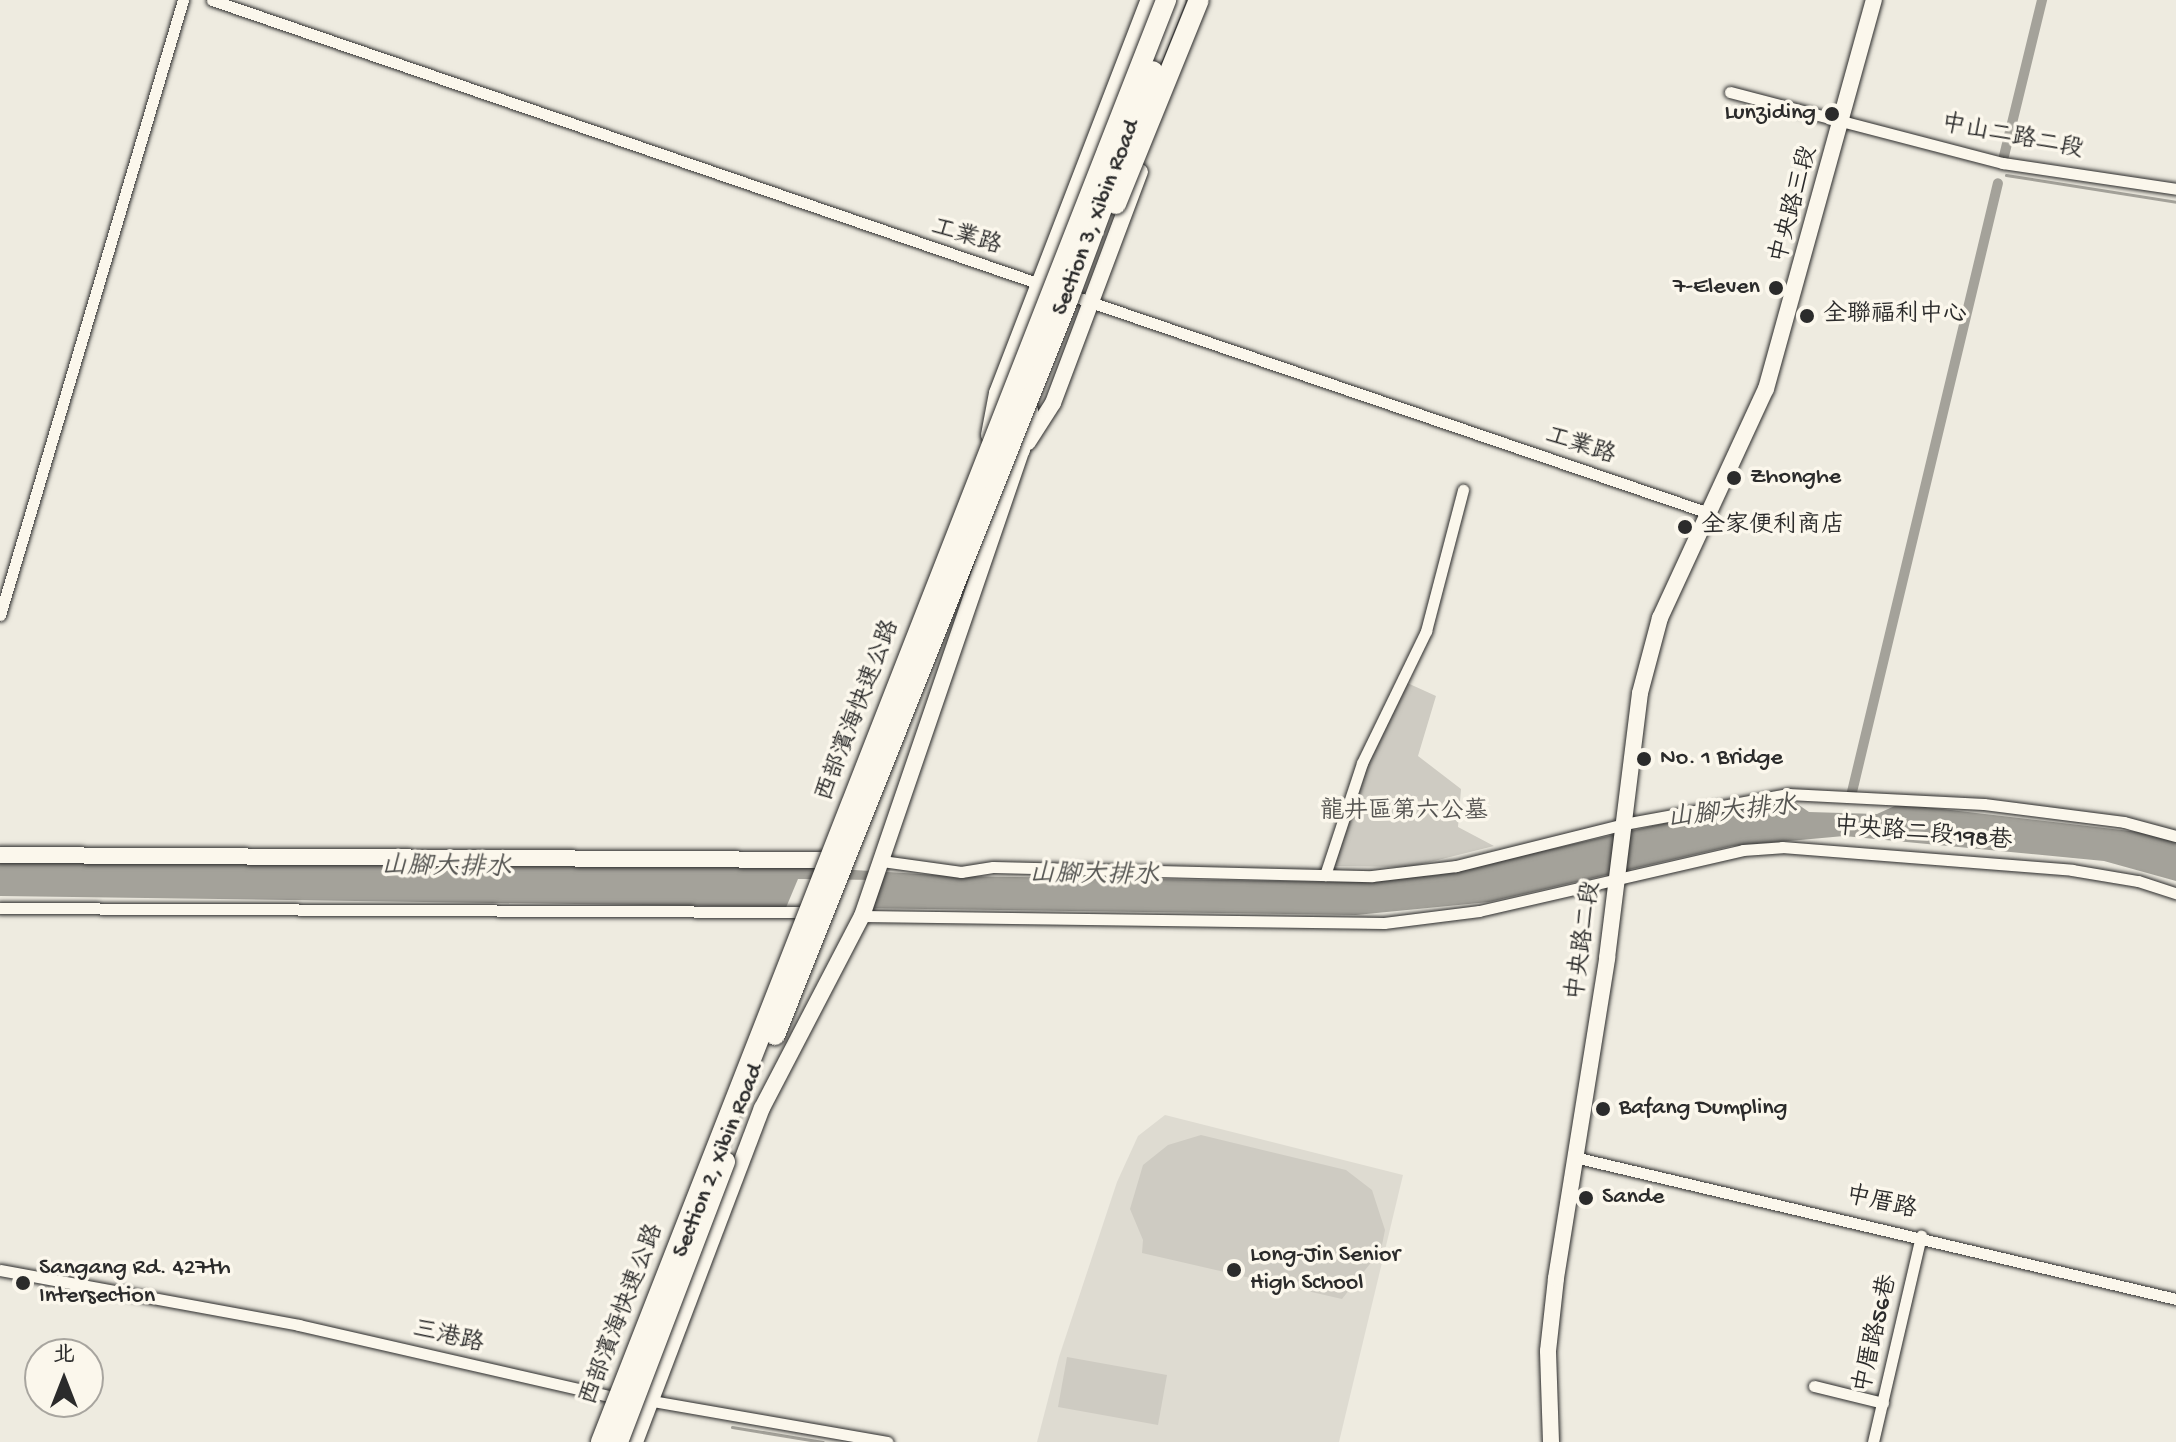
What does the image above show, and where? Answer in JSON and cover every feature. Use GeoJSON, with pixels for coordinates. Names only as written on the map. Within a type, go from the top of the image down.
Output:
{"type":"FeatureCollection","features":[{"type":"Feature","properties":{"kind":"highway","name":"西部濱海快速公路"},"geometry":{"type":"LineString","coordinates":[[601,1442],[1166,0]]}},
{"type":"Feature","properties":{"kind":"highway","name":"西部濱海快速公路"},"geometry":{"type":"LineString","coordinates":[[618,1442],[1179,0]]}},
{"type":"Feature","properties":{"kind":"highway"},"geometry":{"type":"LineString","coordinates":[[1065,297],[1100,243],[1199,0]]}},
{"type":"Feature","properties":{"kind":"street"},"geometry":{"type":"LineString","coordinates":[[0,615],[183,0]]}},
{"type":"Feature","properties":{"kind":"street","name":"工業路"},"geometry":{"type":"LineString","coordinates":[[212,0],[918,246],[1040,283],[1065,297],[1089,300],[1709,513]]}},
{"type":"Feature","properties":{"kind":"street","name":"Section 3, Xibin Road"},"geometry":{"type":"LineString","coordinates":[[986,449],[997,393],[1149,0]]}},
{"type":"Feature","properties":{"kind":"street","name":"Section 3, Xibin Road"},"geometry":{"type":"LineString","coordinates":[[1022,450],[1053,403],[1089,300],[1209,0]]}},
{"type":"Feature","properties":{"kind":"street","name":"中央路三段"},"geometry":{"type":"LineString","coordinates":[[1734,464],[1777,356],[1874,0]]}},
{"type":"Feature","properties":{"kind":"street","name":"中山二路二段"},"geometry":{"type":"LineString","coordinates":[[1730,92],[1841,125],[2003,163],[2176,189]]}},
{"type":"Feature","properties":{"kind":"street","name":"Section 3, Xibin Road"},"geometry":{"type":"LineString","coordinates":[[802,912],[986,449],[1043,345],[1065,297]]}},
{"type":"Feature","properties":{"kind":"street","name":"Section 3, Xibin Road"},"geometry":{"type":"LineString","coordinates":[[882,861],[1022,450],[1043,345]]}},
{"type":"Feature","properties":{"kind":"street","name":"中央路二段"},"geometry":{"type":"LineString","coordinates":[[1551,1442],[1548,1351],[1574,1157],[1618,879],[1640,693],[1660,618],[1734,464]]}},
{"type":"Feature","properties":{"kind":"street"},"geometry":{"type":"LineString","coordinates":[[1325,875],[1362,763],[1426,631],[1463,490]]}},
{"type":"Feature","properties":{"kind":"street"},"geometry":{"type":"LineString","coordinates":[[882,861],[961,872],[993,867],[1325,875],[1456,866],[1624,824],[1763,797],[1843,797],[1984,804],[2124,822],[2176,836]]}},
{"type":"Feature","properties":{"kind":"street","name":"中央路二段198巷"},"geometry":{"type":"LineString","coordinates":[[862,916],[1384,923],[1479,911],[1743,850],[1807,848],[2072,870],[2138,881],[2176,893]]}},
{"type":"Feature","properties":{"kind":"street"},"geometry":{"type":"LineString","coordinates":[[0,855],[823,860]]}},
{"type":"Feature","properties":{"kind":"street","name":"Section 2, Xibin Road"},"geometry":{"type":"LineString","coordinates":[[635,1442],[762,1108],[862,916],[882,861]]}},
{"type":"Feature","properties":{"kind":"street"},"geometry":{"type":"LineString","coordinates":[[0,908],[802,912]]}},
{"type":"Feature","properties":{"kind":"street","name":"Section 2, Xibin Road"},"geometry":{"type":"LineString","coordinates":[[595,1442],[802,912]]}},
{"type":"Feature","properties":{"kind":"street","name":"中厝路"},"geometry":{"type":"LineString","coordinates":[[1574,1157],[1921,1236],[2176,1299]]}},
{"type":"Feature","properties":{"kind":"street","name":"中厝路56巷"},"geometry":{"type":"LineString","coordinates":[[1873,1442],[1921,1236]]}},
{"type":"Feature","properties":{"kind":"street","name":"三港路"},"geometry":{"type":"LineString","coordinates":[[0,1270],[299,1325],[613,1399],[651,1400],[887,1442]]}},
{"type":"Feature","properties":{"kind":"street"},"geometry":{"type":"LineString","coordinates":[[1814,1386],[1883,1403]]}},
{"type":"Feature","properties":{"kind":"shaded area","name":"Long-Jin Senior High School"},"geometry":{"type":"Polygon","coordinates":[[[1165,1115],[1403,1175],[1339,1442],[1037,1442],[1059,1357],[1117,1182],[1138,1136],[1165,1115]]]}},
{"type":"Feature","properties":{"kind":"green space","name":"龍井區第六公墓"},"geometry":{"type":"Polygon","coordinates":[[[1403,681],[1436,696],[1418,756],[1461,789],[1458,827],[1494,846],[1410,867],[1334,866],[1370,739],[1403,681]]]}},
{"type":"Feature","properties":{"kind":"green space"},"geometry":{"type":"Polygon","coordinates":[[[1201,1135],[1346,1170],[1372,1190],[1385,1230],[1381,1250],[1342,1299],[1142,1253],[1143,1240],[1130,1209],[1143,1165],[1168,1145],[1201,1135]]]}},
{"type":"Feature","properties":{"kind":"green space"},"geometry":{"type":"Polygon","coordinates":[[[1067,1357],[1167,1375],[1158,1425],[1058,1407],[1067,1357]]]}},
{"type":"Feature","properties":{"kind":"water","name":"山腳大排水"},"geometry":{"type":"Polygon","coordinates":[[[1793,801],[1809,812],[1877,814],[1899,804],[2147,833],[2176,841],[2176,881],[2104,861],[1844,836],[1732,846],[1489,902],[1356,915],[0,896],[0,857],[805,867],[953,876],[1346,882],[1437,875],[1696,816],[1793,801]]]}},
{"type":"Feature","properties":{"kind":"pier"},"geometry":{"type":"Polygon","coordinates":[[[798,879],[876,880],[863,911],[785,910],[798,879]]]}},
{"type":"Feature","properties":{"kind":"waterway"},"geometry":{"type":"LineString","coordinates":[[2004,156],[2042,0]]}},
{"type":"Feature","properties":{"kind":"waterway"},"geometry":{"type":"LineString","coordinates":[[2006,175],[2176,202]]}},
{"type":"Feature","properties":{"kind":"waterway"},"geometry":{"type":"LineString","coordinates":[[1852,792],[1998,183]]}},
{"type":"Feature","properties":{"kind":"waterway"},"geometry":{"type":"LineString","coordinates":[[732,1427],[823,1442]]}},
{"type":"Feature","properties":{"kind":"place","name":"Lunziding"},"geometry":{"type":"Point","coordinates":[1832,114]}},
{"type":"Feature","properties":{"kind":"place","name":"7-Eleven"},"geometry":{"type":"Point","coordinates":[1776,288]}},
{"type":"Feature","properties":{"kind":"place","name":"全聯福利中心"},"geometry":{"type":"Point","coordinates":[1807,316]}},
{"type":"Feature","properties":{"kind":"place","name":"Zhonghe"},"geometry":{"type":"Point","coordinates":[1734,478]}},
{"type":"Feature","properties":{"kind":"place","name":"全家便利商店"},"geometry":{"type":"Point","coordinates":[1685,527]}},
{"type":"Feature","properties":{"kind":"place","name":"No. 1 Bridge"},"geometry":{"type":"Point","coordinates":[1644,759]}},
{"type":"Feature","properties":{"kind":"place","name":"Bafang Dumpling"},"geometry":{"type":"Point","coordinates":[1603,1109]}},
{"type":"Feature","properties":{"kind":"place","name":"Sande"},"geometry":{"type":"Point","coordinates":[1586,1198]}},
{"type":"Feature","properties":{"kind":"place","name":"Long-Jin Senior High School"},"geometry":{"type":"Point","coordinates":[1234,1270]}},
{"type":"Feature","properties":{"kind":"place","name":"Sangang Rd. 427th Intersection"},"geometry":{"type":"Point","coordinates":[23,1283]}}]}
